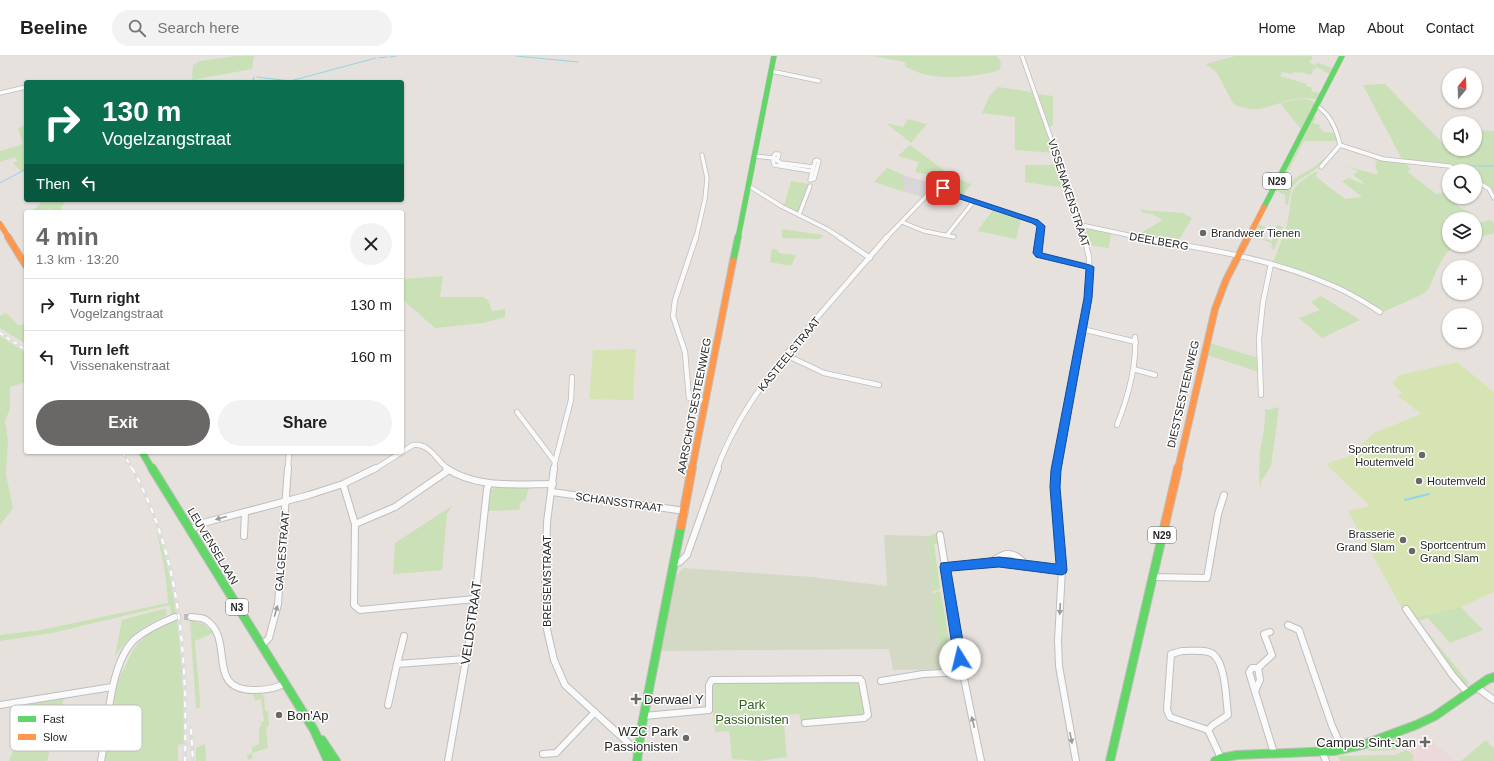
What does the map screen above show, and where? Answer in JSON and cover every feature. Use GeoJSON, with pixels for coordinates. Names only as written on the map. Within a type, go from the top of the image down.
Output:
{"type":"FeatureCollection","features":[{"type":"Feature","properties":{"kind":"main road","name":"AARSCHOTSESTEENWEG"},"geometry":{"type":"LineString","coordinates":[[637,761],[641,730],[774,56]]}},
{"type":"Feature","properties":{"kind":"main road","name":"DIESTSESTEENWEG"},"geometry":{"type":"LineString","coordinates":[[1110,761],[1212,319],[1221,292],[1238,256],[1342,56]]}},
{"type":"Feature","properties":{"kind":"main road"},"geometry":{"type":"LineString","coordinates":[[0,224],[24,263]]}},
{"type":"Feature","properties":{"kind":"main road","name":"LEUVENSELAAN"},"geometry":{"type":"LineString","coordinates":[[143,454],[333,760]]}},
{"type":"Feature","properties":{"kind":"main road"},"geometry":{"type":"LineString","coordinates":[[1218,759],[1246,754],[1343,750],[1416,725],[1445,710],[1476,687],[1494,677]]}},
{"type":"Feature","properties":{"kind":"street","name":"VISSENAKENSTRAAT"},"geometry":{"type":"LineString","coordinates":[[1022,56],[1081,225],[1090,267],[1090,288],[1056,470],[1055,487],[1062,570],[1058,640],[1059,666],[1076,761]]}},
{"type":"Feature","properties":{"kind":"street"},"geometry":{"type":"LineString","coordinates":[[771,71],[819,81]]}},
{"type":"Feature","properties":{"kind":"street"},"geometry":{"type":"LineString","coordinates":[[0,93],[24,87]]}},
{"type":"Feature","properties":{"kind":"street"},"geometry":{"type":"LineString","coordinates":[[1317,106],[1321,108],[1332,123],[1340,145]]}},
{"type":"Feature","properties":{"kind":"street"},"geometry":{"type":"LineString","coordinates":[[1320,166],[1340,145]]}},
{"type":"Feature","properties":{"kind":"street"},"geometry":{"type":"LineString","coordinates":[[1340,145],[1383,159],[1442,165]]}},
{"type":"Feature","properties":{"kind":"street"},"geometry":{"type":"LineString","coordinates":[[702,155],[707,178],[705,199],[696,239],[675,300],[673,316],[686,356],[689,398],[706,401]]}},
{"type":"Feature","properties":{"kind":"street"},"geometry":{"type":"LineString","coordinates":[[755,156],[774,158],[774,165],[812,169]]}},
{"type":"Feature","properties":{"kind":"street","name":"KASTEELSTRAAT"},"geometry":{"type":"LineString","coordinates":[[675,563],[680,562],[687,555],[729,438],[759,388],[925,196],[951,174]]}},
{"type":"Feature","properties":{"kind":"street"},"geometry":{"type":"LineString","coordinates":[[1482,184],[1489,189],[1494,198]]}},
{"type":"Feature","properties":{"kind":"street"},"geometry":{"type":"LineString","coordinates":[[937,185],[959,196],[1040,222],[1041,228],[1037,253],[1039,255],[1090,267]]}},
{"type":"Feature","properties":{"kind":"street"},"geometry":{"type":"LineString","coordinates":[[749,186],[799,215],[827,229],[870,258]]}},
{"type":"Feature","properties":{"kind":"street"},"geometry":{"type":"LineString","coordinates":[[799,215],[810,186]]}},
{"type":"Feature","properties":{"kind":"street"},"geometry":{"type":"LineString","coordinates":[[947,235],[974,201]]}},
{"type":"Feature","properties":{"kind":"street"},"geometry":{"type":"LineString","coordinates":[[902,222],[924,231],[954,237]]}},
{"type":"Feature","properties":{"kind":"street","name":"DEELBERG"},"geometry":{"type":"LineString","coordinates":[[1081,225],[1139,238],[1259,260],[1353,294],[1380,312]]}},
{"type":"Feature","properties":{"kind":"street"},"geometry":{"type":"LineString","coordinates":[[1261,395],[1259,339],[1263,302],[1271,264]]}},
{"type":"Feature","properties":{"kind":"street"},"geometry":{"type":"LineString","coordinates":[[1082,329],[1136,339],[1126,403],[1117,425]]}},
{"type":"Feature","properties":{"kind":"street"},"geometry":{"type":"LineString","coordinates":[[786,355],[824,373],[879,385]]}},
{"type":"Feature","properties":{"kind":"street"},"geometry":{"type":"LineString","coordinates":[[1132,369],[1155,375]]}},
{"type":"Feature","properties":{"kind":"street","name":"BREISEMSTRAAT"},"geometry":{"type":"LineString","coordinates":[[572,377],[569,410],[555,462],[547,522],[545,594],[546,626],[554,660],[565,685],[638,752]]}},
{"type":"Feature","properties":{"kind":"street"},"geometry":{"type":"LineString","coordinates":[[517,412],[555,462]]}},
{"type":"Feature","properties":{"kind":"street"},"geometry":{"type":"LineString","coordinates":[[404,451],[413,445],[423,444],[449,470],[489,484],[553,484]]}},
{"type":"Feature","properties":{"kind":"street","name":"GALGESTRAAT"},"geometry":{"type":"LineString","coordinates":[[261,646],[269,638],[278,604],[289,454]]}},
{"type":"Feature","properties":{"kind":"street"},"geometry":{"type":"LineString","coordinates":[[190,530],[203,523],[343,484],[373,470],[399,454]]}},
{"type":"Feature","properties":{"kind":"street"},"geometry":{"type":"LineString","coordinates":[[355,524],[395,507],[449,470]]}},
{"type":"Feature","properties":{"kind":"street"},"geometry":{"type":"LineString","coordinates":[[343,484],[355,524],[354,605],[356,608],[360,610],[475,599]]}},
{"type":"Feature","properties":{"kind":"street","name":"VELDSTRAAT"},"geometry":{"type":"LineString","coordinates":[[448,761],[475,599],[487,489],[489,484]]}},
{"type":"Feature","properties":{"kind":"street","name":"SCHANSSTRAAT"},"geometry":{"type":"LineString","coordinates":[[552,492],[685,511]]}},
{"type":"Feature","properties":{"kind":"street"},"geometry":{"type":"LineString","coordinates":[[1152,577],[1207,578],[1218,514],[1224,495]]}},
{"type":"Feature","properties":{"kind":"street"},"geometry":{"type":"LineString","coordinates":[[244,536],[245,512]]}},
{"type":"Feature","properties":{"kind":"street"},"geometry":{"type":"LineString","coordinates":[[940,535],[963,672],[981,760]]}},
{"type":"Feature","properties":{"kind":"street"},"geometry":{"type":"LineString","coordinates":[[990,563],[995,558],[1012,554],[1019,557],[1026,565]]}},
{"type":"Feature","properties":{"kind":"street"},"geometry":{"type":"LineString","coordinates":[[945,567],[999,562],[1062,570]]}},
{"type":"Feature","properties":{"kind":"street"},"geometry":{"type":"LineString","coordinates":[[1406,609],[1453,676],[1468,693]]}},
{"type":"Feature","properties":{"kind":"street"},"geometry":{"type":"LineString","coordinates":[[110,705],[112,687],[124,653],[135,639],[144,631],[153,625],[175,617]]}},
{"type":"Feature","properties":{"kind":"street"},"geometry":{"type":"LineString","coordinates":[[191,617],[205,619],[213,624],[216,629],[224,676],[235,688],[247,690],[276,688],[285,684]]}},
{"type":"Feature","properties":{"kind":"street"},"geometry":{"type":"LineString","coordinates":[[1288,625],[1299,630],[1332,726],[1343,750]]}},
{"type":"Feature","properties":{"kind":"street"},"geometry":{"type":"LineString","coordinates":[[1270,632],[1264,634],[1272,655],[1258,668],[1252,668],[1249,672],[1274,753]]}},
{"type":"Feature","properties":{"kind":"street"},"geometry":{"type":"LineString","coordinates":[[388,705],[404,636]]}},
{"type":"Feature","properties":{"kind":"street"},"geometry":{"type":"LineString","coordinates":[[1176,651],[1206,651],[1213,654],[1222,668],[1228,715],[1224,719],[1213,723],[1208,730],[1170,717],[1167,710],[1171,654],[1176,651]]}},
{"type":"Feature","properties":{"kind":"street"},"geometry":{"type":"LineString","coordinates":[[397,664],[466,659]]}},
{"type":"Feature","properties":{"kind":"street"},"geometry":{"type":"LineString","coordinates":[[1255,691],[1259,686],[1260,677],[1258,668]]}},
{"type":"Feature","properties":{"kind":"street"},"geometry":{"type":"LineString","coordinates":[[880,681],[923,674],[963,672]]}},
{"type":"Feature","properties":{"kind":"street"},"geometry":{"type":"LineString","coordinates":[[644,716],[709,710],[709,685],[710,681],[712,680],[860,679],[862,682],[868,715],[864,718],[805,723]]}},
{"type":"Feature","properties":{"kind":"street"},"geometry":{"type":"LineString","coordinates":[[0,705],[112,687]]}},
{"type":"Feature","properties":{"kind":"street"},"geometry":{"type":"LineString","coordinates":[[1476,687],[1494,700]]}},
{"type":"Feature","properties":{"kind":"street"},"geometry":{"type":"LineString","coordinates":[[543,754],[556,753],[595,712]]}},
{"type":"Feature","properties":{"kind":"street"},"geometry":{"type":"LineString","coordinates":[[1208,730],[1218,759]]}},
{"type":"Feature","properties":{"kind":"street"},"geometry":{"type":"LineString","coordinates":[[101,761],[103,751]]}},
{"type":"Feature","properties":{"kind":"street"},"geometry":{"type":"LineString","coordinates":[[1322,752],[1326,761]]}},
{"type":"Feature","properties":{"kind":"shaded area"},"geometry":{"type":"Polygon","coordinates":[[[904,175],[937,184],[922,197],[902,191],[905,187],[901,178],[904,175]]]}},
{"type":"Feature","properties":{"kind":"shaded area","name":"Campus Sint-Jan"},"geometry":{"type":"Polygon","coordinates":[[[1425,734],[1454,761],[1413,761],[1413,755],[1406,750],[1425,734]]]}},
{"type":"Feature","properties":{"kind":"green space"},"geometry":{"type":"Polygon","coordinates":[[[236,56],[254,56],[252,69],[192,80],[193,65],[200,61],[236,56]]]}},
{"type":"Feature","properties":{"kind":"green space"},"geometry":{"type":"Polygon","coordinates":[[[872,56],[997,56],[1001,62],[1000,69],[996,71],[983,74],[944,77],[915,71],[906,67],[905,62],[872,56]]]}},
{"type":"Feature","properties":{"kind":"green space"},"geometry":{"type":"Polygon","coordinates":[[[1235,56],[1312,56],[1312,59],[1309,62],[1316,66],[1315,64],[1318,63],[1333,68],[1329,74],[1317,67],[1313,70],[1311,75],[1300,72],[1294,72],[1292,74],[1282,72],[1280,76],[1307,84],[1306,86],[1312,88],[1311,91],[1320,93],[1316,100],[1301,98],[1258,109],[1252,109],[1234,105],[1217,73],[1206,64],[1235,56]]]}},
{"type":"Feature","properties":{"kind":"green space"},"geometry":{"type":"Polygon","coordinates":[[[1385,84],[1442,143],[1442,156],[1482,156],[1482,130],[1494,131],[1494,191],[1482,183],[1482,164],[1442,164],[1403,161],[1363,85],[1385,84]]]}},
{"type":"Feature","properties":{"kind":"green space"},"geometry":{"type":"Polygon","coordinates":[[[998,87],[1032,92],[1054,153],[1015,150],[1015,117],[982,113],[989,97],[998,87]]]}},
{"type":"Feature","properties":{"kind":"green space"},"geometry":{"type":"Polygon","coordinates":[[[1038,94],[1053,96],[1053,126],[1049,126],[1038,94]]]}},
{"type":"Feature","properties":{"kind":"green space"},"geometry":{"type":"Polygon","coordinates":[[[1303,98],[1315,102],[1301,129],[1280,103],[1303,98]]]}},
{"type":"Feature","properties":{"kind":"green space"},"geometry":{"type":"Polygon","coordinates":[[[1314,117],[1316,117],[1313,123],[1320,125],[1319,128],[1322,129],[1323,132],[1335,133],[1338,141],[1304,141],[1283,181],[1289,186],[1295,178],[1314,167],[1330,154],[1321,165],[1294,185],[1288,205],[1285,204],[1285,195],[1276,191],[1314,117]]]}},
{"type":"Feature","properties":{"kind":"green space"},"geometry":{"type":"Polygon","coordinates":[[[908,119],[927,124],[911,143],[886,123],[903,127],[908,119]]]}},
{"type":"Feature","properties":{"kind":"green space"},"geometry":{"type":"Polygon","coordinates":[[[24,126],[24,171],[22,172],[13,163],[17,161],[15,157],[0,162],[0,151],[23,144],[18,128],[24,126]]]}},
{"type":"Feature","properties":{"kind":"green space"},"geometry":{"type":"Polygon","coordinates":[[[910,145],[945,171],[947,174],[939,182],[934,181],[934,176],[915,172],[919,162],[898,156],[910,145]]]}},
{"type":"Feature","properties":{"kind":"green space"},"geometry":{"type":"Polygon","coordinates":[[[1376,158],[1406,163],[1411,170],[1408,172],[1436,194],[1442,193],[1442,204],[1457,204],[1456,205],[1469,212],[1442,212],[1442,252],[1447,252],[1438,267],[1429,288],[1423,294],[1383,312],[1366,301],[1273,263],[1287,225],[1292,194],[1294,189],[1305,178],[1315,172],[1318,173],[1315,176],[1345,199],[1362,197],[1342,181],[1349,178],[1363,184],[1364,183],[1353,175],[1358,171],[1345,166],[1378,175],[1375,164],[1377,164],[1376,158]]]}},
{"type":"Feature","properties":{"kind":"green space"},"geometry":{"type":"Polygon","coordinates":[[[1025,165],[1059,165],[1066,188],[1025,182],[1025,165]]]}},
{"type":"Feature","properties":{"kind":"green space"},"geometry":{"type":"Polygon","coordinates":[[[887,168],[904,175],[901,178],[906,184],[902,191],[874,182],[887,168]]]}},
{"type":"Feature","properties":{"kind":"green space"},"geometry":{"type":"Polygon","coordinates":[[[951,176],[971,184],[963,196],[943,186],[943,183],[951,176]]]}},
{"type":"Feature","properties":{"kind":"green space"},"geometry":{"type":"Polygon","coordinates":[[[791,181],[810,184],[799,214],[784,206],[791,181]]]}},
{"type":"Feature","properties":{"kind":"green space"},"geometry":{"type":"Polygon","coordinates":[[[41,202],[65,202],[60,210],[34,210],[41,202]]]}},
{"type":"Feature","properties":{"kind":"green space"},"geometry":{"type":"Polygon","coordinates":[[[994,209],[1021,219],[1016,239],[977,231],[994,209]]]}},
{"type":"Feature","properties":{"kind":"green space"},"geometry":{"type":"Polygon","coordinates":[[[1141,210],[1183,213],[1192,218],[1177,243],[1138,236],[1137,235],[1163,220],[1152,214],[1141,212],[1141,210]]]}},
{"type":"Feature","properties":{"kind":"green space"},"geometry":{"type":"Polygon","coordinates":[[[1490,220],[1494,223],[1494,233],[1482,237],[1482,222],[1490,220]]]}},
{"type":"Feature","properties":{"kind":"green space"},"geometry":{"type":"Polygon","coordinates":[[[1259,224],[1265,227],[1261,238],[1272,241],[1277,225],[1283,227],[1274,250],[1271,249],[1272,243],[1253,236],[1259,224]]]}},
{"type":"Feature","properties":{"kind":"green space"},"geometry":{"type":"Polygon","coordinates":[[[1085,228],[1111,233],[1109,248],[1090,245],[1085,228]]]}},
{"type":"Feature","properties":{"kind":"green space"},"geometry":{"type":"Polygon","coordinates":[[[782,229],[823,235],[820,239],[782,238],[782,229]]]}},
{"type":"Feature","properties":{"kind":"green space"},"geometry":{"type":"Polygon","coordinates":[[[772,249],[778,250],[779,253],[796,255],[791,266],[770,262],[772,249]]]}},
{"type":"Feature","properties":{"kind":"green space"},"geometry":{"type":"Polygon","coordinates":[[[443,276],[440,297],[483,297],[488,300],[492,311],[505,309],[505,317],[483,323],[435,328],[404,301],[404,279],[443,276]]]}},
{"type":"Feature","properties":{"kind":"green space"},"geometry":{"type":"Polygon","coordinates":[[[1321,296],[1360,320],[1322,338],[1299,318],[1320,310],[1311,302],[1321,296]]]}},
{"type":"Feature","properties":{"kind":"green space"},"geometry":{"type":"Polygon","coordinates":[[[6,313],[18,325],[24,324],[24,343],[0,328],[0,316],[6,313]]]}},
{"type":"Feature","properties":{"kind":"green space"},"geometry":{"type":"Polygon","coordinates":[[[0,336],[24,352],[24,383],[10,387],[10,408],[5,421],[8,440],[6,475],[13,508],[0,525],[0,336]]]}},
{"type":"Feature","properties":{"kind":"green space"},"geometry":{"type":"Polygon","coordinates":[[[1210,343],[1258,358],[1259,372],[1207,355],[1210,343]]]}},
{"type":"Feature","properties":{"kind":"green space"},"geometry":{"type":"Polygon","coordinates":[[[636,349],[633,400],[589,399],[593,350],[636,349]]]}},
{"type":"Feature","properties":{"kind":"green space","name":"Houtemveld"},"geometry":{"type":"Polygon","coordinates":[[[1457,362],[1494,392],[1494,592],[1461,607],[1408,619],[1348,511],[1370,506],[1326,464],[1349,456],[1374,433],[1421,414],[1397,395],[1402,393],[1393,384],[1394,381],[1398,379],[1396,376],[1457,362]]]}},
{"type":"Feature","properties":{"kind":"green space"},"geometry":{"type":"Polygon","coordinates":[[[1279,407],[1271,466],[1261,482],[1260,488],[1260,453],[1265,409],[1268,410],[1279,407]]]}},
{"type":"Feature","properties":{"kind":"green space"},"geometry":{"type":"Polygon","coordinates":[[[497,487],[529,487],[525,501],[521,502],[519,510],[488,511],[491,490],[497,487]]]}},
{"type":"Feature","properties":{"kind":"green space"},"geometry":{"type":"Polygon","coordinates":[[[452,506],[447,514],[442,570],[393,574],[395,543],[452,506]]]}},
{"type":"Feature","properties":{"kind":"green space"},"geometry":{"type":"Polygon","coordinates":[[[156,530],[169,571],[176,614],[171,615],[170,605],[52,633],[0,641],[0,635],[41,630],[168,603],[167,584],[156,530]]]}},
{"type":"Feature","properties":{"kind":"green space"},"geometry":{"type":"Polygon","coordinates":[[[938,533],[940,544],[934,544],[940,589],[932,592],[928,536],[938,533]]]}},
{"type":"Feature","properties":{"kind":"green space"},"geometry":{"type":"Polygon","coordinates":[[[884,535],[928,536],[932,590],[939,648],[952,647],[955,669],[893,670],[889,649],[661,651],[673,580],[683,568],[812,577],[887,586],[884,535]]]}},
{"type":"Feature","properties":{"kind":"green space"},"geometry":{"type":"Polygon","coordinates":[[[938,591],[941,593],[949,641],[955,641],[952,647],[939,648],[932,594],[938,591]]]}},
{"type":"Feature","properties":{"kind":"green space"},"geometry":{"type":"Polygon","coordinates":[[[1461,607],[1483,630],[1450,643],[1428,618],[1418,621],[1469,683],[1466,686],[1413,618],[1461,607]]]}},
{"type":"Feature","properties":{"kind":"green space"},"geometry":{"type":"Polygon","coordinates":[[[166,609],[167,615],[137,632],[120,649],[115,657],[122,620],[166,609]]]}},
{"type":"Feature","properties":{"kind":"green space"},"geometry":{"type":"Polygon","coordinates":[[[177,620],[182,670],[185,743],[178,745],[178,761],[105,761],[106,751],[142,751],[142,705],[113,705],[115,687],[133,650],[139,642],[155,629],[177,620]]]}},
{"type":"Feature","properties":{"kind":"green space"},"geometry":{"type":"Polygon","coordinates":[[[190,620],[204,624],[213,633],[195,641],[200,707],[196,709],[190,620]]]}},
{"type":"Feature","properties":{"kind":"green space","name":"Park Passionisten"},"geometry":{"type":"Polygon","coordinates":[[[856,680],[860,682],[866,713],[861,717],[801,722],[799,714],[783,715],[787,757],[758,761],[732,759],[729,731],[715,732],[711,686],[713,683],[856,680]]]}},
{"type":"Feature","properties":{"kind":"green space"},"geometry":{"type":"Polygon","coordinates":[[[254,694],[262,694],[264,697],[265,711],[268,711],[269,726],[266,728],[268,748],[252,753],[252,747],[259,744],[259,728],[262,724],[260,723],[264,721],[261,699],[254,701],[255,697],[252,696],[254,694]]]}},
{"type":"Feature","properties":{"kind":"green space"},"geometry":{"type":"Polygon","coordinates":[[[64,698],[62,705],[30,704],[64,698]]]}},
{"type":"Feature","properties":{"kind":"green space"},"geometry":{"type":"Polygon","coordinates":[[[1396,738],[1403,745],[1396,750],[1370,751],[1367,749],[1396,738]]]}},
{"type":"Feature","properties":{"kind":"green space"},"geometry":{"type":"Polygon","coordinates":[[[1486,740],[1494,749],[1494,761],[1461,761],[1486,740]]]}},
{"type":"Feature","properties":{"kind":"green space"},"geometry":{"type":"Polygon","coordinates":[[[205,744],[206,761],[196,761],[196,748],[205,744]]]}},
{"type":"Feature","properties":{"kind":"green space"},"geometry":{"type":"Polygon","coordinates":[[[1406,750],[1413,755],[1413,761],[1340,761],[1338,756],[1395,755],[1406,750]]]}},
{"type":"Feature","properties":{"kind":"green space"},"geometry":{"type":"Polygon","coordinates":[[[13,751],[50,751],[47,761],[9,761],[13,751]]]}},
{"type":"Feature","properties":{"kind":"green space"},"geometry":{"type":"Polygon","coordinates":[[[252,753],[253,758],[248,760],[247,755],[252,753]]]}},
{"type":"Feature","properties":{"kind":"waterway"},"geometry":{"type":"LineString","coordinates":[[390,57],[396,56]]}},
{"type":"Feature","properties":{"kind":"waterway"},"geometry":{"type":"LineString","coordinates":[[516,56],[578,62]]}},
{"type":"Feature","properties":{"kind":"waterway"},"geometry":{"type":"LineString","coordinates":[[379,58],[387,57]]}},
{"type":"Feature","properties":{"kind":"waterway"},"geometry":{"type":"LineString","coordinates":[[294,80],[376,58]]}},
{"type":"Feature","properties":{"kind":"waterway"},"geometry":{"type":"LineString","coordinates":[[257,77],[282,80]]}},
{"type":"Feature","properties":{"kind":"waterway"},"geometry":{"type":"LineString","coordinates":[[1330,124],[1335,133]]}},
{"type":"Feature","properties":{"kind":"waterway"},"geometry":{"type":"LineString","coordinates":[[1482,166],[1494,166]]}},
{"type":"Feature","properties":{"kind":"waterway"},"geometry":{"type":"LineString","coordinates":[[0,183],[24,170]]}},
{"type":"Feature","properties":{"kind":"waterway"},"geometry":{"type":"LineString","coordinates":[[1405,500],[1429,494]]}},
{"type":"Feature","properties":{"kind":"tunnel"},"geometry":{"type":"LineString","coordinates":[[175,617],[191,617]]}},
{"type":"Feature","properties":{"kind":"railway"},"geometry":{"type":"LineString","coordinates":[[0,333],[24,349]]}},
{"type":"Feature","properties":{"kind":"railway"},"geometry":{"type":"LineString","coordinates":[[124,454],[132,469]]}},
{"type":"Feature","properties":{"kind":"railway"},"geometry":{"type":"LineString","coordinates":[[132,468],[149,503],[162,538],[178,611],[185,685],[185,761]]}},
{"type":"Feature","properties":{"kind":"railway"},"geometry":{"type":"LineString","coordinates":[[191,729],[193,761]]}},
{"type":"Feature","properties":{"kind":"traffic: fast"},"geometry":{"type":"LineString","coordinates":[[733,261],[774,56]]}},
{"type":"Feature","properties":{"kind":"traffic: fast"},"geometry":{"type":"LineString","coordinates":[[1264,207],[1342,56]]}},
{"type":"Feature","properties":{"kind":"traffic: fast"},"geometry":{"type":"LineString","coordinates":[[143,454],[314,730],[328,761]]}},
{"type":"Feature","properties":{"kind":"traffic: fast"},"geometry":{"type":"LineString","coordinates":[[1110,761],[1165,524]]}},
{"type":"Feature","properties":{"kind":"traffic: fast"},"geometry":{"type":"LineString","coordinates":[[637,761],[641,730],[681,526]]}},
{"type":"Feature","properties":{"kind":"traffic: fast"},"geometry":{"type":"LineString","coordinates":[[1215,761],[1221,758],[1237,755],[1334,751],[1362,745],[1416,725],[1435,716],[1488,679],[1494,677]]}},
{"type":"Feature","properties":{"kind":"traffic: fast"},"geometry":{"type":"LineString","coordinates":[[322,740],[336,761]]}},
{"type":"Feature","properties":{"kind":"traffic: slow"},"geometry":{"type":"LineString","coordinates":[[1165,524],[1215,309],[1226,280],[1264,207]]}},
{"type":"Feature","properties":{"kind":"traffic: slow"},"geometry":{"type":"LineString","coordinates":[[0,224],[24,263]]}},
{"type":"Feature","properties":{"kind":"traffic: slow"},"geometry":{"type":"LineString","coordinates":[[681,526],[733,261]]}},
{"type":"Feature","properties":{"kind":"place","name":"Brandweer Tienen"},"geometry":{"type":"Point","coordinates":[1203,233]}},
{"type":"Feature","properties":{"kind":"place","name":"Sportcentrum Houtemveld"},"geometry":{"type":"Point","coordinates":[1422,455]}},
{"type":"Feature","properties":{"kind":"place","name":"Houtemveld"},"geometry":{"type":"Point","coordinates":[1419,481]}},
{"type":"Feature","properties":{"kind":"place","name":"Brasserie Grand Slam"},"geometry":{"type":"Point","coordinates":[1403,540]}},
{"type":"Feature","properties":{"kind":"place","name":"Sportcentrum Grand Slam"},"geometry":{"type":"Point","coordinates":[1412,551]}},
{"type":"Feature","properties":{"kind":"place","name":"Derwael Y"},"geometry":{"type":"Point","coordinates":[636,699]}},
{"type":"Feature","properties":{"kind":"place","name":"Bon'Ap"},"geometry":{"type":"Point","coordinates":[279,715]}},
{"type":"Feature","properties":{"kind":"place","name":"WZC Park Passionisten"},"geometry":{"type":"Point","coordinates":[686,738]}},
{"type":"Feature","properties":{"kind":"place","name":"Campus Sint-Jan"},"geometry":{"type":"Point","coordinates":[1425,742]}},
{"type":"Feature","properties":{"kind":"route"},"geometry":{"type":"LineString","coordinates":[[943,188],[959,196],[1035,222],[1041,226],[1037,253],[1042,257],[1090,267],[1090,288],[1056,470],[1055,487],[1062,570],[999,562],[945,567],[960,659]]}}]}
